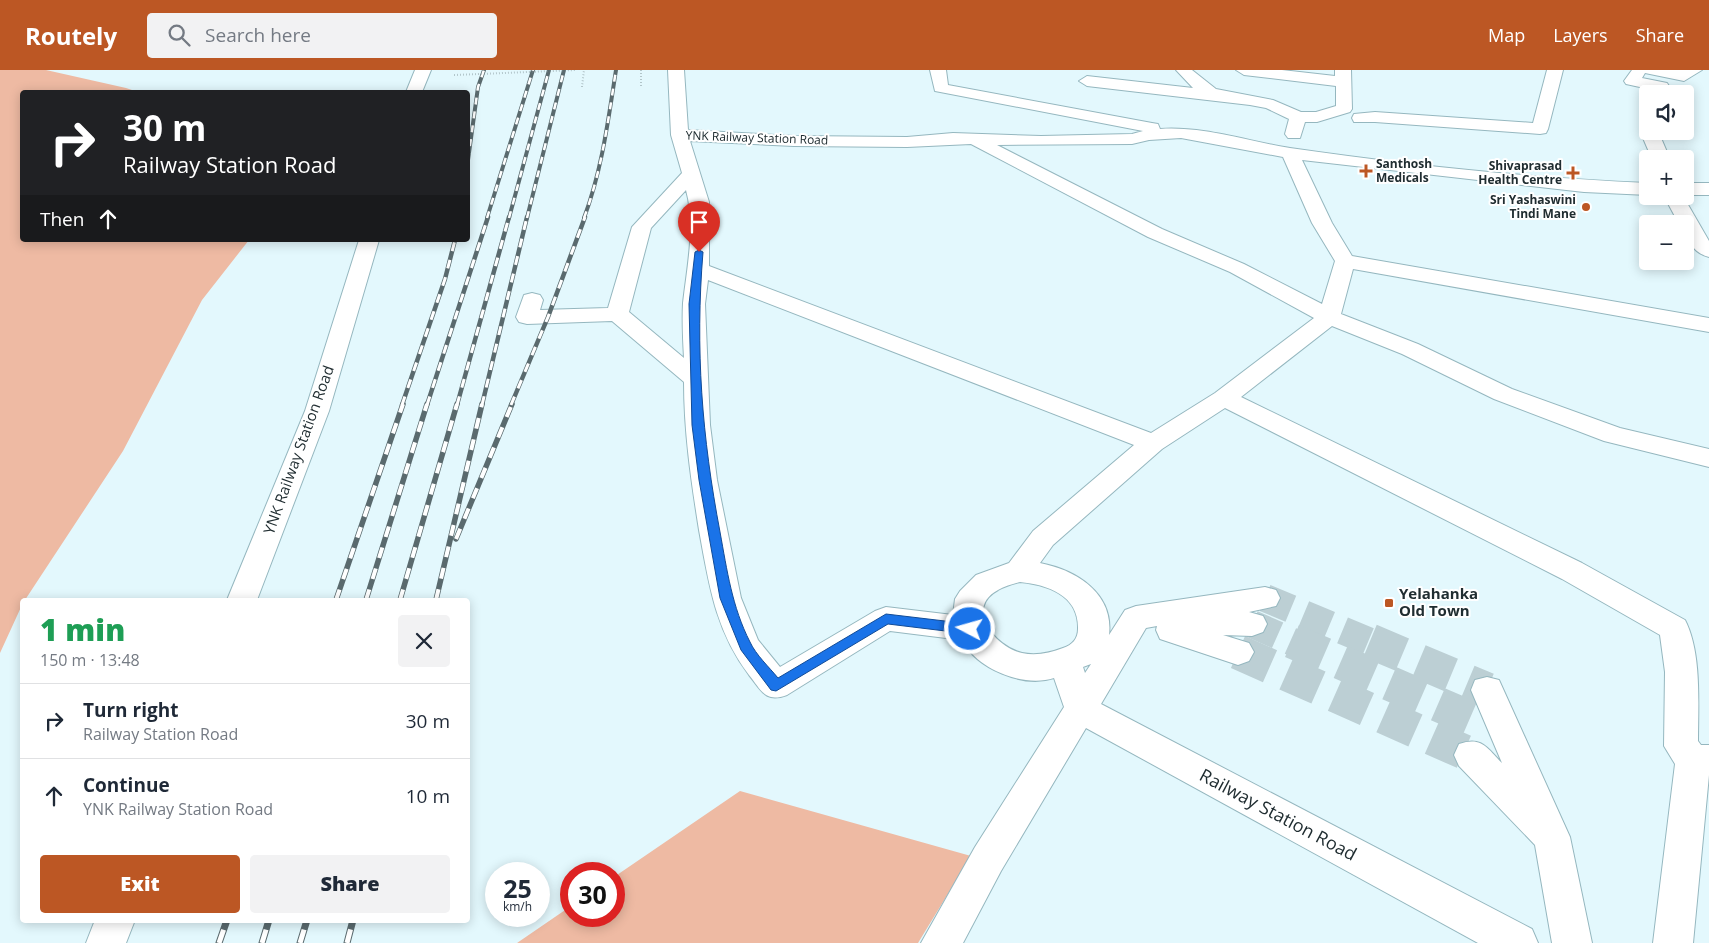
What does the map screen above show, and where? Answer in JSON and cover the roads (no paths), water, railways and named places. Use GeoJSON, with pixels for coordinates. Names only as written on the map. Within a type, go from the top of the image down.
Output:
{"type":"FeatureCollection","features":[{"type":"Feature","properties":{"kind":"street"},"geometry":{"type":"LineString","coordinates":[[415,90],[423,70]]}},
{"type":"Feature","properties":{"kind":"street"},"geometry":{"type":"LineString","coordinates":[[676,70],[680,135]]}},
{"type":"Feature","properties":{"kind":"street"},"geometry":{"type":"LineString","coordinates":[[938,70],[941,88],[1181,134]]}},
{"type":"Feature","properties":{"kind":"street"},"geometry":{"type":"LineString","coordinates":[[1184,70],[1194,83],[1212,95]]}},
{"type":"Feature","properties":{"kind":"street"},"geometry":{"type":"LineString","coordinates":[[1087,81],[1265,102],[1298,117],[1317,117],[1328,112],[1344,109],[1343,76],[1244,70]]}},
{"type":"Feature","properties":{"kind":"street"},"geometry":{"type":"LineString","coordinates":[[1640,70],[1632,81],[1654,85]]}},
{"type":"Feature","properties":{"kind":"street"},"geometry":{"type":"LineString","coordinates":[[1650,70],[1684,76],[1694,70]]}},
{"type":"Feature","properties":{"kind":"street"},"geometry":{"type":"LineString","coordinates":[[1360,118],[1375,117],[1540,129],[1552,71]]}},
{"type":"Feature","properties":{"kind":"street"},"geometry":{"type":"LineString","coordinates":[[1328,112],[1371,121],[1386,135]]}},
{"type":"Feature","properties":{"kind":"street"},"geometry":{"type":"LineString","coordinates":[[1019,570],[1043,538],[1153,443],[1224,398],[1329,317],[1345,260],[1322,223],[1290,153],[1298,117]]}},
{"type":"Feature","properties":{"kind":"street","name":"YNK Railway Station Road"},"geometry":{"type":"LineString","coordinates":[[970,629],[886,619],[776,686],[745,646],[726,598],[699,443],[694,304],[699,269],[699,202],[680,135],[794,141],[860,140],[907,142],[971,138],[1041,142],[1132,140],[1149,135],[1181,134],[1290,153],[1423,169],[1584,186],[1639,189]]}},
{"type":"Feature","properties":{"kind":"street"},"geometry":{"type":"LineString","coordinates":[[971,138],[1155,233],[1237,268],[1329,317],[1410,349],[1503,394],[1613,435],[1709,458]]}},
{"type":"Feature","properties":{"kind":"street"},"geometry":{"type":"LineString","coordinates":[[1420,149],[1423,169]]}},
{"type":"Feature","properties":{"kind":"street"},"geometry":{"type":"LineString","coordinates":[[617,314],[642,227],[692,174]]}},
{"type":"Feature","properties":{"kind":"street"},"geometry":{"type":"LineString","coordinates":[[1694,189],[1709,189]]}},
{"type":"Feature","properties":{"kind":"street"},"geometry":{"type":"LineString","coordinates":[[1678,205],[1702,246],[1709,251]]}},
{"type":"Feature","properties":{"kind":"street","name":"YNK Railway Station Road"},"geometry":{"type":"LineString","coordinates":[[243,598],[316,412],[368,242]]}},
{"type":"Feature","properties":{"kind":"street"},"geometry":{"type":"LineString","coordinates":[[1345,260],[1709,325]]}},
{"type":"Feature","properties":{"kind":"street"},"geometry":{"type":"LineString","coordinates":[[699,269],[1153,443]]}},
{"type":"Feature","properties":{"kind":"street"},"geometry":{"type":"LineString","coordinates":[[532,300],[527,317],[617,314],[696,380]]}},
{"type":"Feature","properties":{"kind":"street"},"geometry":{"type":"LineString","coordinates":[[1224,398],[1572,571],[1674,629],[1681,672],[1681,746],[1701,760],[1673,943]]}},
{"type":"Feature","properties":{"kind":"street"},"geometry":{"type":"LineString","coordinates":[[1019,570],[1041,572],[1061,579],[1078,591],[1091,606],[1095,623],[1094,639],[1082,654],[1066,664],[1033,669],[1016,666],[996,658],[980,645],[970,629],[967,612],[971,596],[982,583],[999,574],[1019,570]]}},
{"type":"Feature","properties":{"kind":"street"},"geometry":{"type":"LineString","coordinates":[[1136,618],[1258,611]]}},
{"type":"Feature","properties":{"kind":"street"},"geometry":{"type":"LineString","coordinates":[[1136,618],[1238,652]]}},
{"type":"Feature","properties":{"kind":"street"},"geometry":{"type":"LineString","coordinates":[[941,943],[988,859],[1136,618]]}},
{"type":"Feature","properties":{"kind":"street"},"geometry":{"type":"LineString","coordinates":[[1066,664],[1081,709]]}},
{"type":"Feature","properties":{"kind":"street","name":"Railway Station Road"},"geometry":{"type":"LineString","coordinates":[[1081,709],[1518,943]]}},
{"type":"Feature","properties":{"kind":"street"},"geometry":{"type":"LineString","coordinates":[[1552,836],[1479,722],[1552,836],[1572,943]]}},
{"type":"Feature","properties":{"kind":"street"},"geometry":{"type":"LineString","coordinates":[[106,943],[114,923]]}},
{"type":"Feature","properties":{"kind":"tunnel"},"geometry":{"type":"LineString","coordinates":[[1265,598],[1373,643]]}},
{"type":"Feature","properties":{"kind":"tunnel"},"geometry":{"type":"LineString","coordinates":[[1252,624],[1295,643]]}},
{"type":"Feature","properties":{"kind":"tunnel"},"geometry":{"type":"LineString","coordinates":[[1292,641],[1479,722]]}},
{"type":"Feature","properties":{"kind":"tunnel"},"geometry":{"type":"LineString","coordinates":[[1370,641],[1487,690]]}},
{"type":"Feature","properties":{"kind":"tunnel"},"geometry":{"type":"LineString","coordinates":[[1238,652],[1471,755]]}},
{"type":"Feature","properties":{"kind":"railway"},"geometry":{"type":"LineString","coordinates":[[470,145],[478,87],[484,70]]}},
{"type":"Feature","properties":{"kind":"railway"},"geometry":{"type":"LineString","coordinates":[[487,218],[533,70]]}},
{"type":"Feature","properties":{"kind":"railway"},"geometry":{"type":"LineString","coordinates":[[509,218],[549,70]]}},
{"type":"Feature","properties":{"kind":"railway"},"geometry":{"type":"LineString","coordinates":[[527,218],[564,70]]}},
{"type":"Feature","properties":{"kind":"railway"},"geometry":{"type":"LineString","coordinates":[[584,218],[600,164],[616,70]]}},
{"type":"Feature","properties":{"kind":"railway"},"geometry":{"type":"LineString","coordinates":[[427,405],[488,217]]}},
{"type":"Feature","properties":{"kind":"railway"},"geometry":{"type":"LineString","coordinates":[[457,405],[509,217]]}},
{"type":"Feature","properties":{"kind":"railway"},"geometry":{"type":"LineString","coordinates":[[482,405],[527,217]]}},
{"type":"Feature","properties":{"kind":"railway"},"geometry":{"type":"LineString","coordinates":[[511,405],[548,317],[585,217]]}},
{"type":"Feature","properties":{"kind":"railway"},"geometry":{"type":"LineString","coordinates":[[402,405],[445,279],[454,242]]}},
{"type":"Feature","properties":{"kind":"railway"},"geometry":{"type":"LineString","coordinates":[[337,598],[403,404]]}},
{"type":"Feature","properties":{"kind":"railway"},"geometry":{"type":"LineString","coordinates":[[367,598],[427,404]]}},
{"type":"Feature","properties":{"kind":"railway"},"geometry":{"type":"LineString","coordinates":[[401,598],[457,404]]}},
{"type":"Feature","properties":{"kind":"railway"},"geometry":{"type":"LineString","coordinates":[[436,598],[482,404]]}},
{"type":"Feature","properties":{"kind":"railway"},"geometry":{"type":"LineString","coordinates":[[456,539],[512,404]]}},
{"type":"Feature","properties":{"kind":"railway"},"geometry":{"type":"LineString","coordinates":[[219,943],[226,923]]}},
{"type":"Feature","properties":{"kind":"railway"},"geometry":{"type":"LineString","coordinates":[[262,943],[268,923]]}},
{"type":"Feature","properties":{"kind":"railway"},"geometry":{"type":"LineString","coordinates":[[300,943],[306,923]]}},
{"type":"Feature","properties":{"kind":"railway"},"geometry":{"type":"LineString","coordinates":[[347,943],[352,923]]}},
{"type":"Feature","properties":{"kind":"place","name":"Santhosh Medicals"},"geometry":{"type":"Point","coordinates":[1366,171]}},
{"type":"Feature","properties":{"kind":"place","name":"Shivaprasad Health Centre"},"geometry":{"type":"Point","coordinates":[1573,173]}},
{"type":"Feature","properties":{"kind":"place","name":"Sri Yashaswini Tindi Mane"},"geometry":{"type":"Point","coordinates":[1586,207]}},
{"type":"Feature","properties":{"kind":"place","name":"Yelahanka Old Town"},"geometry":{"type":"Point","coordinates":[1389,603]}}]}
